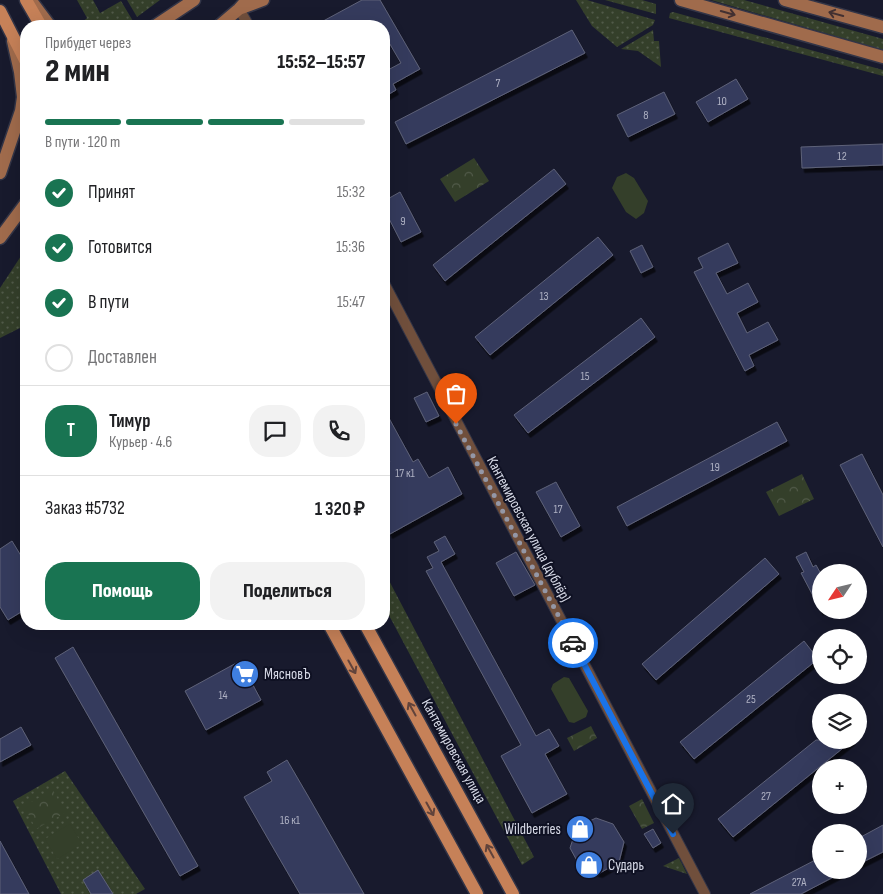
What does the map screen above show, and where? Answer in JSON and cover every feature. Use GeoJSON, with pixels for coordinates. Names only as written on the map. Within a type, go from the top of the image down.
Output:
{"type":"FeatureCollection","features":[{"type":"Feature","properties":{"kind":"main road"},"geometry":{"type":"LineString","coordinates":[[28,0],[38,20]]}},
{"type":"Feature","properties":{"kind":"main road"},"geometry":{"type":"LineString","coordinates":[[28,0],[45,20]]}},
{"type":"Feature","properties":{"kind":"main road"},"geometry":{"type":"LineString","coordinates":[[164,20],[194,0]]}},
{"type":"Feature","properties":{"kind":"main road"},"geometry":{"type":"LineString","coordinates":[[226,20],[243,5],[263,0]]}},
{"type":"Feature","properties":{"kind":"main road"},"geometry":{"type":"LineString","coordinates":[[681,0],[883,58]]}},
{"type":"Feature","properties":{"kind":"main road"},"geometry":{"type":"LineString","coordinates":[[785,0],[883,27]]}},
{"type":"Feature","properties":{"kind":"main road"},"geometry":{"type":"LineString","coordinates":[[0,11],[20,50]]}},
{"type":"Feature","properties":{"kind":"main road"},"geometry":{"type":"LineString","coordinates":[[10,31],[20,72]]}},
{"type":"Feature","properties":{"kind":"main road"},"geometry":{"type":"LineString","coordinates":[[0,173],[20,114]]}},
{"type":"Feature","properties":{"kind":"main road"},"geometry":{"type":"LineString","coordinates":[[0,238],[20,212]]}},
{"type":"Feature","properties":{"kind":"main road"},"geometry":{"type":"LineString","coordinates":[[332,630],[477,894]]}},
{"type":"Feature","properties":{"kind":"main road","name":"Кантемировская улица"},"geometry":{"type":"LineString","coordinates":[[368,630],[514,894]]}},
{"type":"Feature","properties":{"kind":"street"},"geometry":{"type":"LineString","coordinates":[[243,5],[247,20]]}},
{"type":"Feature","properties":{"kind":"street","name":"Кантемировская улица (дублёр)"},"geometry":{"type":"LineString","coordinates":[[390,294],[705,894]]}},
{"type":"Feature","properties":{"kind":"green space"},"geometry":{"type":"Polygon","coordinates":[[[77,0],[93,0],[100,13],[121,1],[132,20],[85,20],[87,18],[77,0]]]}},
{"type":"Feature","properties":{"kind":"green space"},"geometry":{"type":"Polygon","coordinates":[[[127,0],[160,0],[137,17],[127,0]]]}},
{"type":"Feature","properties":{"kind":"green space"},"geometry":{"type":"Polygon","coordinates":[[[576,0],[587,0],[655,20],[653,25],[617,47],[592,26],[576,0]]]}},
{"type":"Feature","properties":{"kind":"green space"},"geometry":{"type":"Polygon","coordinates":[[[605,0],[642,0],[656,4],[656,14],[605,0]]]}},
{"type":"Feature","properties":{"kind":"green space"},"geometry":{"type":"Polygon","coordinates":[[[711,0],[744,0],[883,39],[883,50],[711,0]]]}},
{"type":"Feature","properties":{"kind":"green space"},"geometry":{"type":"Polygon","coordinates":[[[673,12],[883,70],[883,76],[669,18],[670,13],[673,12]]]}},
{"type":"Feature","properties":{"kind":"green space"},"geometry":{"type":"Polygon","coordinates":[[[653,30],[654,41],[659,41],[661,67],[638,51],[621,49],[653,30]]]}},
{"type":"Feature","properties":{"kind":"green space"},"geometry":{"type":"Polygon","coordinates":[[[474,158],[489,181],[455,202],[440,179],[474,158]]]}},
{"type":"Feature","properties":{"kind":"green space"},"geometry":{"type":"Polygon","coordinates":[[[626,173],[634,178],[648,201],[644,213],[636,219],[626,212],[612,188],[617,177],[626,173]]]}},
{"type":"Feature","properties":{"kind":"green space"},"geometry":{"type":"Polygon","coordinates":[[[20,258],[20,328],[0,338],[0,288],[20,258]]]}},
{"type":"Feature","properties":{"kind":"green space"},"geometry":{"type":"Polygon","coordinates":[[[802,474],[814,499],[779,516],[766,492],[802,474]]]}},
{"type":"Feature","properties":{"kind":"green space"},"geometry":{"type":"Polygon","coordinates":[[[390,582],[534,857],[522,865],[390,617],[390,582]]]}},
{"type":"Feature","properties":{"kind":"green space"},"geometry":{"type":"Polygon","coordinates":[[[564,677],[569,678],[588,711],[586,717],[574,723],[569,722],[551,689],[553,684],[564,677]]]}},
{"type":"Feature","properties":{"kind":"green space"},"geometry":{"type":"Polygon","coordinates":[[[591,726],[597,738],[574,751],[567,738],[591,726]]]}},
{"type":"Feature","properties":{"kind":"green space"},"geometry":{"type":"Polygon","coordinates":[[[65,771],[145,889],[136,894],[61,894],[13,801],[65,771]]]}},
{"type":"Feature","properties":{"kind":"green space"},"geometry":{"type":"Polygon","coordinates":[[[53,790],[65,813],[36,829],[24,806],[53,790]]]}},
{"type":"Feature","properties":{"kind":"green space"},"geometry":{"type":"Polygon","coordinates":[[[642,799],[654,823],[642,829],[629,806],[642,799]]]}},
{"type":"Feature","properties":{"kind":"green space"},"geometry":{"type":"Polygon","coordinates":[[[70,824],[82,844],[57,859],[45,839],[70,824]]]}},
{"type":"Feature","properties":{"kind":"green space"},"geometry":{"type":"Polygon","coordinates":[[[679,858],[687,874],[663,866],[679,858]]]}},
{"type":"Feature","properties":{"kind":"building"},"geometry":{"type":"Polygon","coordinates":[[[362,0],[380,0],[420,69],[393,84],[396,90],[390,94],[390,69],[401,63],[390,44],[390,20],[325,20],[362,0]]]}},
{"type":"Feature","properties":{"kind":"building"},"geometry":{"type":"Polygon","coordinates":[[[572,30],[585,53],[406,144],[395,122],[572,30]]]}},
{"type":"Feature","properties":{"kind":"building"},"geometry":{"type":"Polygon","coordinates":[[[736,79],[748,99],[708,122],[696,102],[736,79]]]}},
{"type":"Feature","properties":{"kind":"building"},"geometry":{"type":"Polygon","coordinates":[[[664,92],[675,114],[628,137],[617,115],[664,92]]]}},
{"type":"Feature","properties":{"kind":"building"},"geometry":{"type":"Polygon","coordinates":[[[883,144],[883,165],[802,168],[801,147],[883,144]]]}},
{"type":"Feature","properties":{"kind":"building"},"geometry":{"type":"Polygon","coordinates":[[[554,169],[566,184],[445,281],[433,265],[554,169]]]}},
{"type":"Feature","properties":{"kind":"building"},"geometry":{"type":"Polygon","coordinates":[[[400,192],[421,232],[401,242],[390,221],[390,198],[400,192]]]}},
{"type":"Feature","properties":{"kind":"building"},"geometry":{"type":"Polygon","coordinates":[[[598,237],[613,255],[490,355],[475,337],[598,237]]]}},
{"type":"Feature","properties":{"kind":"building"},"geometry":{"type":"Polygon","coordinates":[[[728,243],[738,263],[716,273],[727,294],[748,283],[758,302],[737,313],[747,333],[768,322],[778,340],[749,355],[754,366],[745,371],[694,272],[703,268],[698,258],[728,243]]]}},
{"type":"Feature","properties":{"kind":"building"},"geometry":{"type":"Polygon","coordinates":[[[642,245],[653,267],[641,273],[630,251],[642,245]]]}},
{"type":"Feature","properties":{"kind":"building"},"geometry":{"type":"Polygon","coordinates":[[[641,318],[655,337],[528,433],[514,415],[641,318]]]}},
{"type":"Feature","properties":{"kind":"building"},"geometry":{"type":"Polygon","coordinates":[[[427,392],[439,416],[426,422],[414,398],[427,392]]]}},
{"type":"Feature","properties":{"kind":"building"},"geometry":{"type":"Polygon","coordinates":[[[390,420],[413,462],[418,459],[429,478],[448,467],[462,494],[390,534],[390,420]]]}},
{"type":"Feature","properties":{"kind":"building"},"geometry":{"type":"Polygon","coordinates":[[[777,422],[787,441],[627,526],[617,507],[777,422]]]}},
{"type":"Feature","properties":{"kind":"building"},"geometry":{"type":"Polygon","coordinates":[[[862,454],[883,495],[883,547],[840,465],[862,454]]]}},
{"type":"Feature","properties":{"kind":"building"},"geometry":{"type":"Polygon","coordinates":[[[556,482],[580,526],[561,537],[536,492],[556,482]]]}},
{"type":"Feature","properties":{"kind":"building"},"geometry":{"type":"Polygon","coordinates":[[[445,536],[455,554],[441,562],[536,736],[549,729],[559,746],[545,754],[567,794],[532,813],[501,756],[521,745],[426,571],[433,568],[427,557],[439,551],[434,542],[445,536]]]}},
{"type":"Feature","properties":{"kind":"building"},"geometry":{"type":"Polygon","coordinates":[[[12,541],[20,554],[20,613],[8,620],[0,607],[0,549],[12,541]]]}},
{"type":"Feature","properties":{"kind":"building"},"geometry":{"type":"Polygon","coordinates":[[[516,552],[535,585],[514,596],[496,563],[516,552]]]}},
{"type":"Feature","properties":{"kind":"building"},"geometry":{"type":"Polygon","coordinates":[[[806,552],[812,565],[812,594],[801,573],[804,572],[796,557],[806,552]]]}},
{"type":"Feature","properties":{"kind":"building"},"geometry":{"type":"Polygon","coordinates":[[[765,558],[779,574],[656,680],[642,664],[765,558]]]}},
{"type":"Feature","properties":{"kind":"building"},"geometry":{"type":"Polygon","coordinates":[[[804,641],[812,651],[812,664],[694,759],[680,742],[804,641]]]}},
{"type":"Feature","properties":{"kind":"building"},"geometry":{"type":"Polygon","coordinates":[[[73,647],[198,866],[180,876],[55,658],[73,647]]]}},
{"type":"Feature","properties":{"kind":"building"},"geometry":{"type":"Polygon","coordinates":[[[240,661],[261,700],[206,730],[185,691],[240,661]]]}},
{"type":"Feature","properties":{"kind":"building"},"geometry":{"type":"Polygon","coordinates":[[[21,727],[31,745],[0,762],[0,739],[21,727]]]}},
{"type":"Feature","properties":{"kind":"building"},"geometry":{"type":"Polygon","coordinates":[[[812,743],[812,749],[842,749],[829,759],[812,759],[812,773],[733,837],[718,819],[812,743]]]}},
{"type":"Feature","properties":{"kind":"building"},"geometry":{"type":"Polygon","coordinates":[[[287,760],[364,894],[300,894],[271,844],[244,797],[272,781],[267,772],[287,760]]]}},
{"type":"Feature","properties":{"kind":"building"},"geometry":{"type":"Polygon","coordinates":[[[596,818],[613,824],[624,842],[619,862],[600,873],[581,868],[570,848],[577,827],[596,818]]]}},
{"type":"Feature","properties":{"kind":"building"},"geometry":{"type":"Polygon","coordinates":[[[883,825],[883,852],[867,860],[867,834],[883,825]]]}},
{"type":"Feature","properties":{"kind":"building"},"geometry":{"type":"Polygon","coordinates":[[[653,829],[661,843],[653,848],[644,834],[653,829]]]}},
{"type":"Feature","properties":{"kind":"building"},"geometry":{"type":"Polygon","coordinates":[[[0,841],[29,894],[0,894],[0,841]]]}},
{"type":"Feature","properties":{"kind":"building"},"geometry":{"type":"Polygon","coordinates":[[[812,862],[812,879],[830,879],[801,894],[750,894],[812,862]]]}},
{"type":"Feature","properties":{"kind":"building"},"geometry":{"type":"Polygon","coordinates":[[[98,870],[113,894],[91,894],[83,880],[98,870]]]}},
{"type":"Feature","properties":{"kind":"way so far"},"geometry":{"type":"LineString","coordinates":[[456,424],[573,643]]}},
{"type":"Feature","properties":{"kind":"place","name":"МясновЪ"},"geometry":{"type":"Point","coordinates":[245,674]}},
{"type":"Feature","properties":{"kind":"place","name":"Wildberries"},"geometry":{"type":"Point","coordinates":[580,829]}},
{"type":"Feature","properties":{"kind":"place","name":"Сударь"},"geometry":{"type":"Point","coordinates":[589,865]}},
{"type":"Feature","properties":{"kind":"route"},"geometry":{"type":"LineString","coordinates":[[573,643],[673,834]]}}]}
